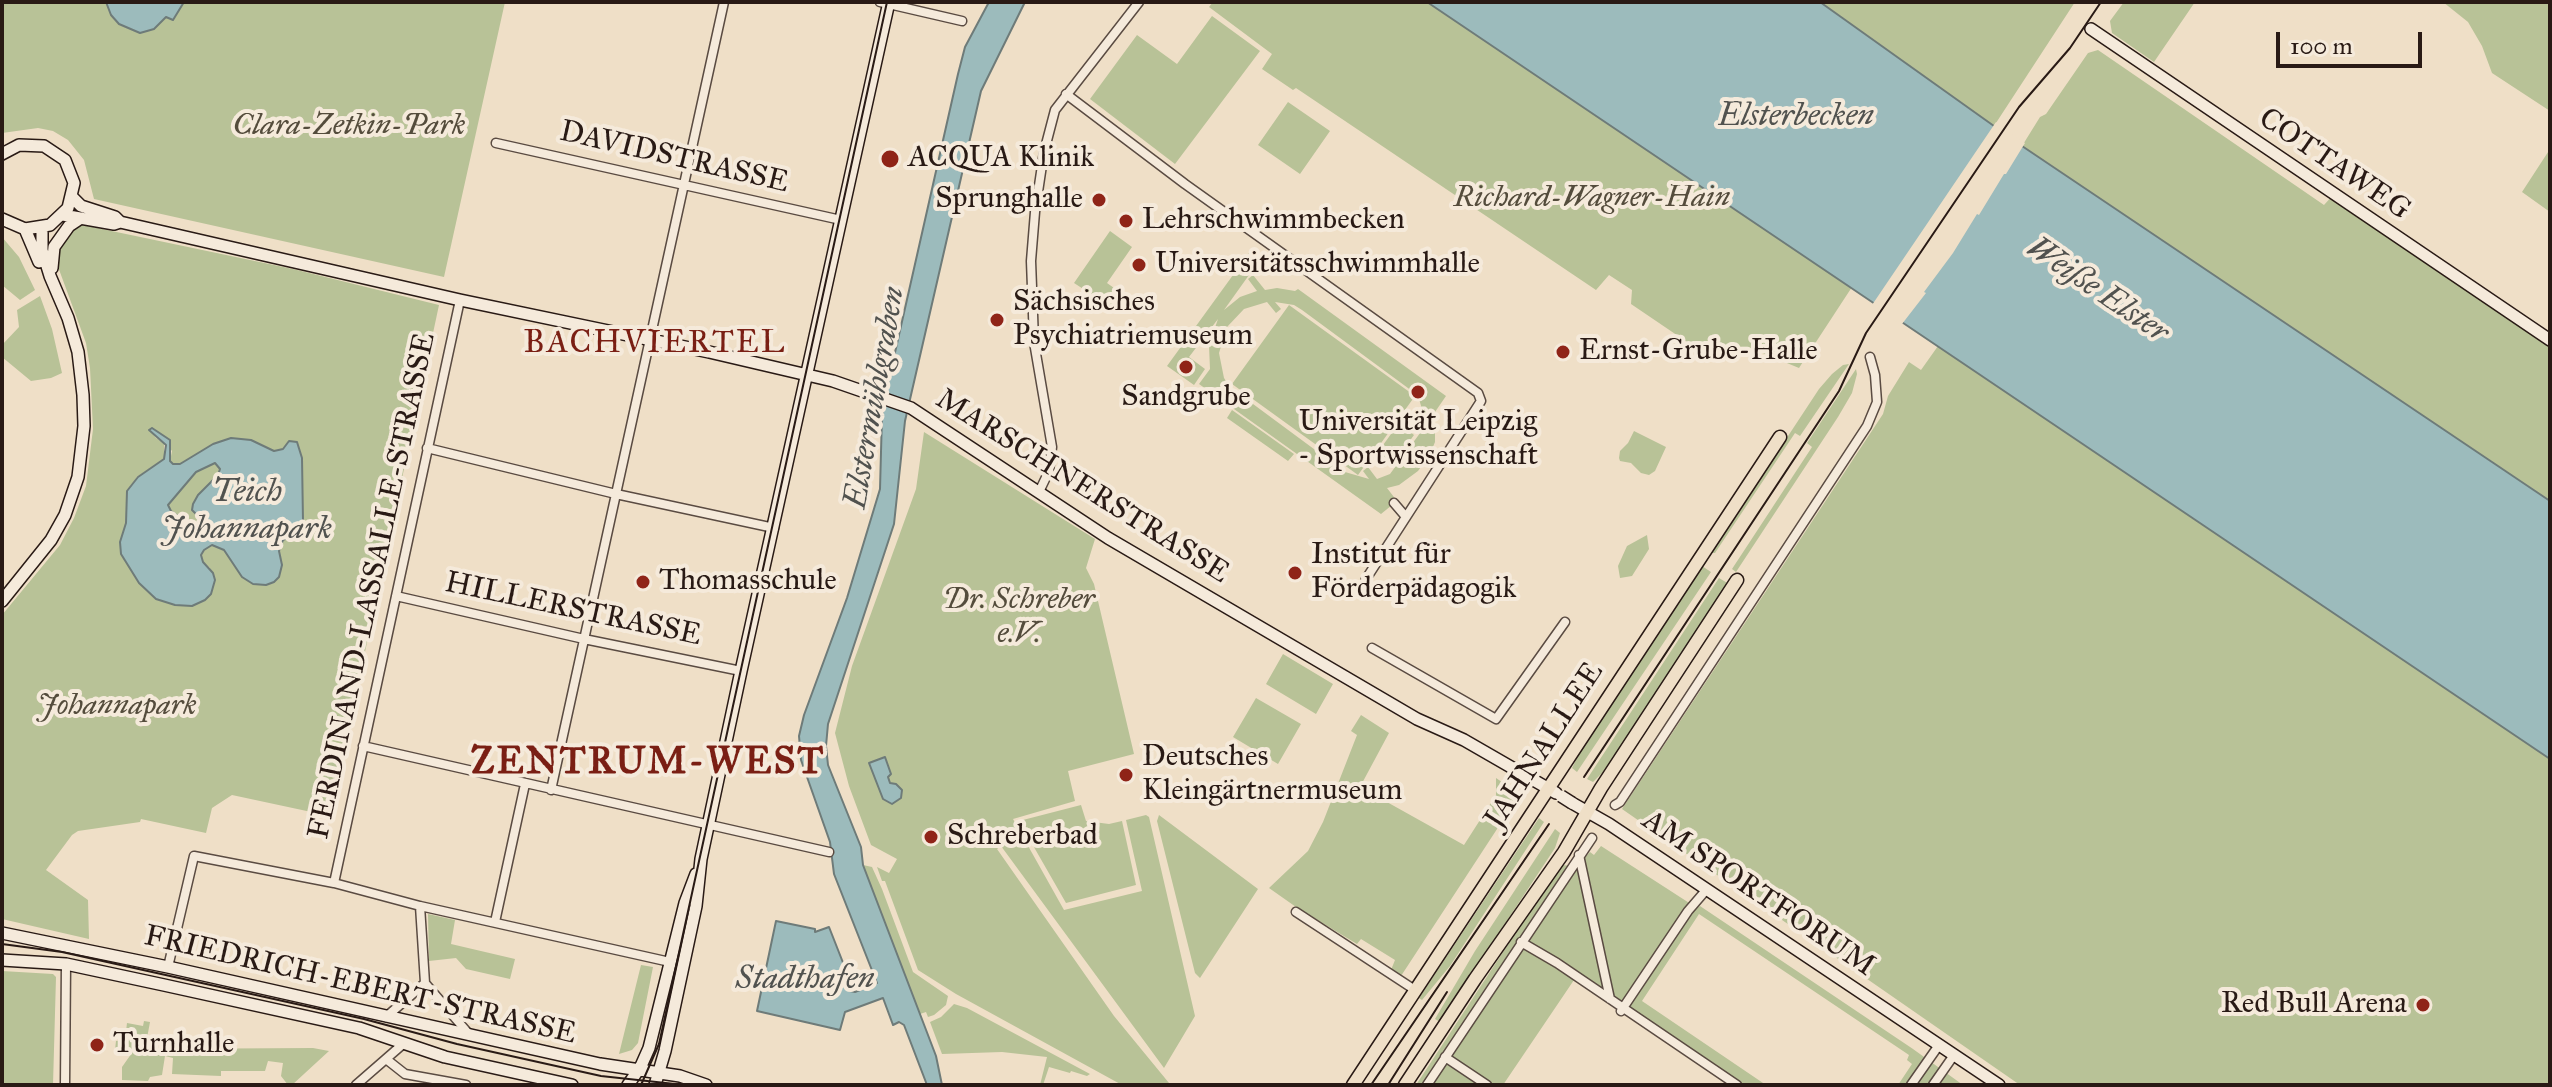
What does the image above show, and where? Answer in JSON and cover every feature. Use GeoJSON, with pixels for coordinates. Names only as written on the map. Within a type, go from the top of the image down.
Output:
{"type":"FeatureCollection","features":[{"type":"Feature","properties":{"kind":"main road"},"geometry":{"type":"LineString","coordinates":[[655,1085],[696,906],[701,859],[886,3]]}},
{"type":"Feature","properties":{"kind":"main road","name":"COTTAWEG"},"geometry":{"type":"LineString","coordinates":[[2091,29],[2550,340]]}},
{"type":"Feature","properties":{"kind":"main road"},"geometry":{"type":"LineString","coordinates":[[2,154],[28,143],[53,149],[69,167],[74,183],[72,197],[63,215],[42,228],[25,229],[2,219]]}},
{"type":"Feature","properties":{"kind":"main road"},"geometry":{"type":"LineString","coordinates":[[63,215],[114,224],[120,222],[115,217],[81,206],[72,197]]}},
{"type":"Feature","properties":{"kind":"main road"},"geometry":{"type":"LineString","coordinates":[[50,276],[54,247],[69,226],[81,218]]}},
{"type":"Feature","properties":{"kind":"main road","name":"MARSCHNERSTRASSE"},"geometry":{"type":"LineString","coordinates":[[120,222],[806,375],[911,408],[1108,538],[1417,719],[1464,740],[1548,789]]}},
{"type":"Feature","properties":{"kind":"main road"},"geometry":{"type":"LineString","coordinates":[[2,601],[51,540],[65,515],[78,477],[84,426],[80,371],[71,326],[42,250],[42,228]]}},
{"type":"Feature","properties":{"kind":"main road"},"geometry":{"type":"LineString","coordinates":[[25,229],[50,276]]}},
{"type":"Feature","properties":{"kind":"main road","name":"JAHNALLEE"},"geometry":{"type":"LineString","coordinates":[[1353,1085],[1780,437]]}},
{"type":"Feature","properties":{"kind":"main road"},"geometry":{"type":"LineString","coordinates":[[1405,1085],[1568,845],[1601,788],[1737,580]]}},
{"type":"Feature","properties":{"kind":"main road","name":"AM SPORTFORUM"},"geometry":{"type":"LineString","coordinates":[[1548,789],[1588,811],[1707,889],[1999,1085]]}},
{"type":"Feature","properties":{"kind":"main road"},"geometry":{"type":"LineString","coordinates":[[628,1085],[651,1044],[685,903],[701,859]]}},
{"type":"Feature","properties":{"kind":"main road","name":"FRIEDRICH-EBERT-STRASSE"},"geometry":{"type":"LineString","coordinates":[[2,933],[600,1064],[691,1078],[706,1085]]}},
{"type":"Feature","properties":{"kind":"main road","name":"FRIEDRICH-EBERT-STRASSE"},"geometry":{"type":"LineString","coordinates":[[2,960],[66,964],[359,1028],[445,1057],[572,1085]]}},
{"type":"Feature","properties":{"kind":"street"},"geometry":{"type":"LineString","coordinates":[[551,790],[724,2]]}},
{"type":"Feature","properties":{"kind":"street"},"geometry":{"type":"LineString","coordinates":[[1039,492],[1049,471],[1052,447],[1034,342],[1032,249],[1044,152],[1055,110],[1139,2]]}},
{"type":"Feature","properties":{"kind":"street"},"geometry":{"type":"LineString","coordinates":[[886,3],[962,21]]}},
{"type":"Feature","properties":{"kind":"street"},"geometry":{"type":"LineString","coordinates":[[1066,94],[1185,184],[1478,393],[1481,401],[1366,579],[1362,594]]}},
{"type":"Feature","properties":{"kind":"street","name":"DAVIDSTRASSE"},"geometry":{"type":"LineString","coordinates":[[496,143],[841,220]]}},
{"type":"Feature","properties":{"kind":"street","name":"FERDINAND-LASSALLE-STRASSE"},"geometry":{"type":"LineString","coordinates":[[334,883],[460,300]]}},
{"type":"Feature","properties":{"kind":"street"},"geometry":{"type":"LineString","coordinates":[[1615,805],[1662,746],[1867,426],[1877,402],[1870,357]]}},
{"type":"Feature","properties":{"kind":"street"},"geometry":{"type":"LineString","coordinates":[[427,448],[774,528]]}},
{"type":"Feature","properties":{"kind":"street"},"geometry":{"type":"LineString","coordinates":[[1823,492],[1833,499]]}},
{"type":"Feature","properties":{"kind":"street"},"geometry":{"type":"LineString","coordinates":[[1394,503],[1406,517]]}},
{"type":"Feature","properties":{"kind":"street","name":"HILLERSTRASSE"},"geometry":{"type":"LineString","coordinates":[[396,596],[741,671]]}},
{"type":"Feature","properties":{"kind":"street"},"geometry":{"type":"LineString","coordinates":[[1372,648],[1496,719],[1565,622]]}},
{"type":"Feature","properties":{"kind":"street"},"geometry":{"type":"LineString","coordinates":[[363,746],[829,852]]}},
{"type":"Feature","properties":{"kind":"street"},"geometry":{"type":"LineString","coordinates":[[495,922],[525,784]]}},
{"type":"Feature","properties":{"kind":"street"},"geometry":{"type":"LineString","coordinates":[[1427,1085],[1592,838]]}},
{"type":"Feature","properties":{"kind":"street"},"geometry":{"type":"LineString","coordinates":[[1579,855],[1610,999]]}},
{"type":"Feature","properties":{"kind":"street"},"geometry":{"type":"LineString","coordinates":[[168,967],[194,856],[334,883],[420,906],[670,962]]}},
{"type":"Feature","properties":{"kind":"street"},"geometry":{"type":"LineString","coordinates":[[1622,1010],[1688,911],[1707,889]]}},
{"type":"Feature","properties":{"kind":"street"},"geometry":{"type":"LineString","coordinates":[[420,906],[425,983],[470,1035]]}},
{"type":"Feature","properties":{"kind":"street"},"geometry":{"type":"LineString","coordinates":[[1296,912],[1415,990]]}},
{"type":"Feature","properties":{"kind":"street"},"geometry":{"type":"LineString","coordinates":[[1521,942],[1737,1085]]}},
{"type":"Feature","properties":{"kind":"street"},"geometry":{"type":"LineString","coordinates":[[65,1085],[66,964]]}},
{"type":"Feature","properties":{"kind":"street"},"geometry":{"type":"LineString","coordinates":[[385,1017],[425,983]]}},
{"type":"Feature","properties":{"kind":"street"},"geometry":{"type":"LineString","coordinates":[[356,1085],[403,1044]]}},
{"type":"Feature","properties":{"kind":"street"},"geometry":{"type":"LineString","coordinates":[[1911,1085],[1939,1045]]}},
{"type":"Feature","properties":{"kind":"street"},"geometry":{"type":"LineString","coordinates":[[1933,1085],[1954,1055]]}},
{"type":"Feature","properties":{"kind":"street"},"geometry":{"type":"LineString","coordinates":[[1445,1057],[1487,1085]]}},
{"type":"Feature","properties":{"kind":"street"},"geometry":{"type":"LineString","coordinates":[[386,1059],[405,1074],[466,1085]]}},
{"type":"Feature","properties":{"kind":"green space","name":"Clara-Zetkin-Park"},"geometry":{"type":"Polygon","coordinates":[[[2,2],[505,2],[444,277],[94,199],[84,160],[68,140],[53,131],[38,128],[2,133],[2,2]]]}},
{"type":"Feature","properties":{"kind":"green space","name":"Richard-Wagner-Hain"},"geometry":{"type":"Polygon","coordinates":[[[1213,2],[1427,2],[1852,287],[1799,368],[1748,347],[1746,350],[1738,347],[1732,358],[1718,363],[1631,304],[1632,290],[1609,275],[1596,290],[1296,88],[1293,90],[1262,69],[1272,54],[1209,7],[1213,2]]]}},
{"type":"Feature","properties":{"kind":"green space"},"geometry":{"type":"Polygon","coordinates":[[[1820,2],[2075,2],[1994,126],[1820,2]]]}},
{"type":"Feature","properties":{"kind":"green space"},"geometry":{"type":"Polygon","coordinates":[[[2124,2],[2195,2],[2154,62],[2112,33],[2110,21],[2124,2]]]}},
{"type":"Feature","properties":{"kind":"green space"},"geometry":{"type":"Polygon","coordinates":[[[2443,2],[2550,2],[2550,111],[2492,73],[2482,46],[2468,22],[2443,2]]]}},
{"type":"Feature","properties":{"kind":"green space"},"geometry":{"type":"Polygon","coordinates":[[[1212,16],[1260,51],[1175,164],[1090,99],[1137,35],[1177,64],[1212,16]]]}},
{"type":"Feature","properties":{"kind":"green space"},"geometry":{"type":"Polygon","coordinates":[[[2098,50],[2324,205],[2334,194],[2550,341],[2550,501],[2022,146],[2088,53],[2098,50]]]}},
{"type":"Feature","properties":{"kind":"green space"},"geometry":{"type":"Polygon","coordinates":[[[1288,102],[1330,131],[1300,174],[1258,145],[1288,102]]]}},
{"type":"Feature","properties":{"kind":"green space"},"geometry":{"type":"Polygon","coordinates":[[[2550,149],[2550,212],[2522,192],[2550,149]]]}},
{"type":"Feature","properties":{"kind":"green space","name":"Johannapark"},"geometry":{"type":"Polygon","coordinates":[[[83,225],[293,269],[439,305],[330,816],[232,795],[212,808],[206,833],[141,819],[140,822],[78,831],[46,870],[88,900],[89,939],[2,919],[2,615],[60,545],[74,518],[86,486],[93,429],[86,343],[57,264],[60,247],[73,229],[83,225]],[[150,430],[164,443],[164,459],[137,477],[127,491],[126,523],[120,542],[121,554],[139,583],[210,568],[201,555],[212,545],[219,545],[242,577],[253,584],[282,565],[279,551],[283,540],[298,532],[302,458],[283,449],[274,452],[251,440],[213,444],[180,464],[173,464],[170,461],[172,451],[159,435],[150,430]]]}},
{"type":"Feature","properties":{"kind":"green space"},"geometry":{"type":"Polygon","coordinates":[[[1110,231],[1132,247],[1107,283],[1121,293],[1111,307],[1074,283],[1110,231]]]}},
{"type":"Feature","properties":{"kind":"green space"},"geometry":{"type":"Polygon","coordinates":[[[2,237],[19,257],[35,290],[20,300],[2,285],[2,237]]]}},
{"type":"Feature","properties":{"kind":"green space"},"geometry":{"type":"Polygon","coordinates":[[[1249,253],[1259,261],[1224,310],[1240,297],[1257,291],[1248,279],[1253,275],[1265,290],[1298,289],[1446,396],[1435,412],[1435,442],[1430,454],[1418,471],[1399,485],[1387,488],[1397,501],[1381,514],[1199,384],[1210,369],[1209,345],[1218,319],[1189,357],[1205,369],[1194,385],[1167,366],[1249,253]],[[1267,302],[1244,309],[1227,327],[1219,353],[1224,378],[1230,387],[1345,472],[1369,479],[1363,471],[1368,467],[1377,479],[1390,474],[1423,429],[1425,419],[1419,399],[1294,305],[1275,302],[1281,309],[1276,313],[1267,302]]]}},
{"type":"Feature","properties":{"kind":"green space"},"geometry":{"type":"Polygon","coordinates":[[[40,296],[52,329],[62,373],[31,381],[2,357],[2,345],[19,327],[17,310],[40,296]]]}},
{"type":"Feature","properties":{"kind":"green space"},"geometry":{"type":"Polygon","coordinates":[[[1289,305],[1415,396],[1358,475],[1232,384],[1289,305]]]}},
{"type":"Feature","properties":{"kind":"green space"},"geometry":{"type":"Polygon","coordinates":[[[1938,346],[2550,759],[2550,1085],[2020,1085],[1622,809],[1883,414],[1888,396],[1909,362],[1921,370],[1938,346]]]}},
{"type":"Feature","properties":{"kind":"green space"},"geometry":{"type":"Polygon","coordinates":[[[1849,364],[1800,436],[1795,433],[1715,553],[1711,553],[1819,389],[1832,374],[1849,364]]]}},
{"type":"Feature","properties":{"kind":"green space"},"geometry":{"type":"Polygon","coordinates":[[[1856,369],[1852,393],[1838,417],[1736,572],[1732,569],[1812,447],[1807,443],[1856,369]]]}},
{"type":"Feature","properties":{"kind":"green space"},"geometry":{"type":"Polygon","coordinates":[[[1232,410],[1294,454],[1288,461],[1227,418],[1232,410]]]}},
{"type":"Feature","properties":{"kind":"green space"},"geometry":{"type":"Polygon","coordinates":[[[1399,423],[1414,435],[1393,464],[1378,452],[1399,423]]]}},
{"type":"Feature","properties":{"kind":"green space"},"geometry":{"type":"Polygon","coordinates":[[[1634,431],[1666,447],[1655,471],[1649,475],[1641,473],[1631,463],[1620,461],[1620,451],[1634,431]]]}},
{"type":"Feature","properties":{"kind":"green space","name":"Dr. Schreber e.V."},"geometry":{"type":"Polygon","coordinates":[[[924,432],[1095,539],[1086,568],[1094,584],[1134,754],[1068,771],[1075,801],[1013,819],[1064,910],[1142,891],[1126,820],[1149,817],[1195,1016],[1164,1068],[1001,846],[997,849],[1114,1016],[1168,1085],[1122,1085],[918,970],[885,881],[882,881],[877,867],[889,873],[897,859],[871,845],[849,786],[835,733],[852,666],[916,489],[924,432]]]}},
{"type":"Feature","properties":{"kind":"green space"},"geometry":{"type":"Polygon","coordinates":[[[215,462],[220,469],[218,475],[192,510],[209,527],[189,538],[184,532],[181,518],[168,505],[196,472],[215,462]]]}},
{"type":"Feature","properties":{"kind":"green space"},"geometry":{"type":"Polygon","coordinates":[[[1647,535],[1649,549],[1632,576],[1620,578],[1618,566],[1627,546],[1647,535]]]}},
{"type":"Feature","properties":{"kind":"green space"},"geometry":{"type":"Polygon","coordinates":[[[1702,566],[1711,572],[1577,772],[1572,768],[1579,754],[1702,566]]]}},
{"type":"Feature","properties":{"kind":"green space"},"geometry":{"type":"Polygon","coordinates":[[[1719,578],[1729,584],[1607,768],[1593,782],[1587,779],[1719,578]]]}},
{"type":"Feature","properties":{"kind":"green space"},"geometry":{"type":"Polygon","coordinates":[[[1283,654],[1333,684],[1316,714],[1266,684],[1283,654]]]}},
{"type":"Feature","properties":{"kind":"green space"},"geometry":{"type":"Polygon","coordinates":[[[1256,698],[1301,724],[1278,764],[1233,737],[1256,698]]]}},
{"type":"Feature","properties":{"kind":"green space"},"geometry":{"type":"Polygon","coordinates":[[[1361,715],[1389,733],[1360,787],[1464,845],[1496,795],[1496,778],[1515,791],[1516,800],[1401,976],[1391,970],[1395,960],[1361,939],[1357,944],[1269,888],[1308,851],[1323,822],[1357,735],[1351,731],[1361,715]]]}},
{"type":"Feature","properties":{"kind":"green space"},"geometry":{"type":"Polygon","coordinates":[[[1081,805],[1086,821],[1109,824],[1122,821],[1136,885],[1066,903],[1019,821],[1081,805]]]}},
{"type":"Feature","properties":{"kind":"green space"},"geometry":{"type":"Polygon","coordinates":[[[1159,815],[1258,889],[1200,978],[1195,973],[1157,821],[1159,815]]]}},
{"type":"Feature","properties":{"kind":"green space"},"geometry":{"type":"Polygon","coordinates":[[[1539,818],[1544,822],[1450,966],[1422,1000],[1419,998],[1539,818]]]}},
{"type":"Feature","properties":{"kind":"green space"},"geometry":{"type":"Polygon","coordinates":[[[1555,829],[1560,833],[1555,848],[1440,1022],[1435,1019],[1475,951],[1555,829]]]}},
{"type":"Feature","properties":{"kind":"green space"},"geometry":{"type":"Polygon","coordinates":[[[1601,846],[1697,908],[1700,906],[1963,1085],[1898,1085],[1912,1064],[1907,1060],[1909,1055],[1699,914],[1642,1001],[1766,1085],[1731,1085],[1574,980],[1503,1085],[1416,1085],[1560,865],[1576,866],[1590,852],[1594,855],[1601,846]]]}},
{"type":"Feature","properties":{"kind":"green space"},"geometry":{"type":"Polygon","coordinates":[[[863,865],[872,867],[913,972],[948,996],[946,1005],[934,1015],[928,1017],[926,1012],[920,1014],[863,865]]]}},
{"type":"Feature","properties":{"kind":"green space"},"geometry":{"type":"Polygon","coordinates":[[[428,914],[455,920],[451,944],[515,959],[510,979],[466,969],[456,958],[429,961],[428,914]]]}},
{"type":"Feature","properties":{"kind":"green space"},"geometry":{"type":"Polygon","coordinates":[[[641,965],[653,967],[638,1043],[632,1050],[619,1054],[641,965]]]}},
{"type":"Feature","properties":{"kind":"green space"},"geometry":{"type":"Polygon","coordinates":[[[2,971],[53,974],[56,977],[53,1085],[2,1085],[2,971]]]}},
{"type":"Feature","properties":{"kind":"green space"},"geometry":{"type":"Polygon","coordinates":[[[954,1004],[1090,1074],[1087,1076],[1049,1067],[1043,1085],[1040,1085],[1047,1057],[1002,1052],[942,1054],[930,1022],[941,1017],[954,1004]]]}},
{"type":"Feature","properties":{"kind":"green space"},"geometry":{"type":"Polygon","coordinates":[[[144,1021],[150,1022],[145,1049],[313,1048],[329,1051],[292,1085],[288,1085],[281,1076],[283,1063],[268,1061],[265,1071],[221,1071],[221,1076],[172,1074],[173,1058],[165,1056],[162,1075],[150,1077],[148,1081],[122,1080],[122,1067],[134,1050],[115,1050],[116,1041],[125,1040],[127,1023],[143,1026],[144,1021]]]}},
{"type":"Feature","properties":{"kind":"water"},"geometry":{"type":"Polygon","coordinates":[[[106,2],[184,2],[173,20],[166,17],[154,29],[140,33],[119,24],[106,2]]]}},
{"type":"Feature","properties":{"kind":"water","name":"Stadthafen"},"geometry":{"type":"Polygon","coordinates":[[[989,2],[1025,2],[981,91],[905,421],[894,524],[828,724],[826,746],[828,765],[861,847],[863,865],[936,1056],[942,1085],[927,1085],[904,1025],[899,1022],[893,1025],[883,998],[845,1012],[840,1030],[757,1011],[776,921],[815,929],[815,932],[829,927],[851,983],[848,985],[850,991],[877,983],[834,874],[830,842],[801,760],[799,736],[847,598],[880,489],[882,415],[889,379],[965,47],[989,2]]]}},
{"type":"Feature","properties":{"kind":"water","name":"Elsterbecken"},"geometry":{"type":"Polygon","coordinates":[[[1427,2],[1820,2],[2022,146],[2550,501],[2550,759],[1427,2]]]}},
{"type":"Feature","properties":{"kind":"water","name":"Teich Johannapark"},"geometry":{"type":"Polygon","coordinates":[[[152,428],[170,440],[170,461],[173,464],[180,464],[213,444],[231,438],[251,440],[274,451],[283,449],[289,441],[297,442],[302,458],[303,521],[298,532],[283,540],[279,551],[282,565],[274,582],[253,584],[242,577],[224,550],[212,545],[201,555],[215,580],[211,594],[205,600],[192,606],[175,605],[156,599],[139,583],[121,554],[120,542],[126,523],[127,491],[138,477],[164,459],[166,445],[149,430],[152,428]],[[215,463],[196,472],[168,505],[181,518],[186,526],[184,532],[189,538],[209,527],[192,510],[193,504],[220,469],[215,463]]]}},
{"type":"Feature","properties":{"kind":"water"},"geometry":{"type":"Polygon","coordinates":[[[885,757],[891,774],[888,777],[890,783],[902,790],[901,798],[892,804],[883,799],[869,763],[885,757]]]}},
{"type":"Feature","properties":{"kind":"pier"},"geometry":{"type":"Polygon","coordinates":[[[1996,122],[2025,143],[1926,293],[1902,324],[1904,327],[1872,305],[1996,122]]]}},
{"type":"Feature","properties":{"kind":"tram line"},"geometry":{"type":"LineString","coordinates":[[641,1085],[659,1044],[887,2]]}},
{"type":"Feature","properties":{"kind":"tram line"},"geometry":{"type":"LineString","coordinates":[[1584,777],[1839,391],[1866,333],[2019,107],[2070,48],[2101,2]]}},
{"type":"Feature","properties":{"kind":"tram line"},"geometry":{"type":"LineString","coordinates":[[1371,1085],[1549,824]]}},
{"type":"Feature","properties":{"kind":"tram line"},"geometry":{"type":"LineString","coordinates":[[2,944],[62,952],[364,1019],[457,1044],[601,1076],[684,1085]]}},
{"type":"Feature","properties":{"kind":"tram line"},"geometry":{"type":"LineString","coordinates":[[1388,1085],[1447,992]]}},
{"type":"Feature","properties":{"kind":"place","name":"ACQUA Klinik"},"geometry":{"type":"Point","coordinates":[890,159]}},
{"type":"Feature","properties":{"kind":"place","name":"Sprunghalle"},"geometry":{"type":"Point","coordinates":[1099,200]}},
{"type":"Feature","properties":{"kind":"place","name":"Lehrschwimmbecken"},"geometry":{"type":"Point","coordinates":[1126,221]}},
{"type":"Feature","properties":{"kind":"place","name":"Universitätsschwimmhalle"},"geometry":{"type":"Point","coordinates":[1139,265]}},
{"type":"Feature","properties":{"kind":"place","name":"Sächsisches Psychiatriemuseum"},"geometry":{"type":"Point","coordinates":[997,320]}},
{"type":"Feature","properties":{"kind":"place","name":"Ernst-Grube-Halle"},"geometry":{"type":"Point","coordinates":[1563,352]}},
{"type":"Feature","properties":{"kind":"place","name":"Sandgrube"},"geometry":{"type":"Point","coordinates":[1186,367]}},
{"type":"Feature","properties":{"kind":"place","name":"Universität Leipzig - Sportwissenschaft"},"geometry":{"type":"Point","coordinates":[1418,392]}},
{"type":"Feature","properties":{"kind":"place","name":"Institut für Förderpädagogik"},"geometry":{"type":"Point","coordinates":[1295,573]}},
{"type":"Feature","properties":{"kind":"place","name":"Thomasschule"},"geometry":{"type":"Point","coordinates":[643,582]}},
{"type":"Feature","properties":{"kind":"place","name":"Deutsches Kleingärtnermuseum"},"geometry":{"type":"Point","coordinates":[1126,775]}},
{"type":"Feature","properties":{"kind":"place","name":"Schreberbad"},"geometry":{"type":"Point","coordinates":[931,837]}},
{"type":"Feature","properties":{"kind":"place","name":"Red Bull Arena"},"geometry":{"type":"Point","coordinates":[2423,1005]}},
{"type":"Feature","properties":{"kind":"place","name":"Turnhalle"},"geometry":{"type":"Point","coordinates":[97,1045]}},
{"type":"Feature","properties":{"kind":"district","name":"BACHVIERTEL"},"geometry":{"type":"Point","coordinates":[655,344]}},
{"type":"Feature","properties":{"kind":"district","name":"ZENTRUM-WEST"},"geometry":{"type":"Point","coordinates":[648,764]}},
{"type":"Feature","properties":{"kind":"water label","name":"Weiße Elster"},"geometry":{"type":"Point","coordinates":[2097,291]}},
{"type":"Feature","properties":{"kind":"water label","name":"Elstermühlgraben"},"geometry":{"type":"Point","coordinates":[876,398]}}]}
